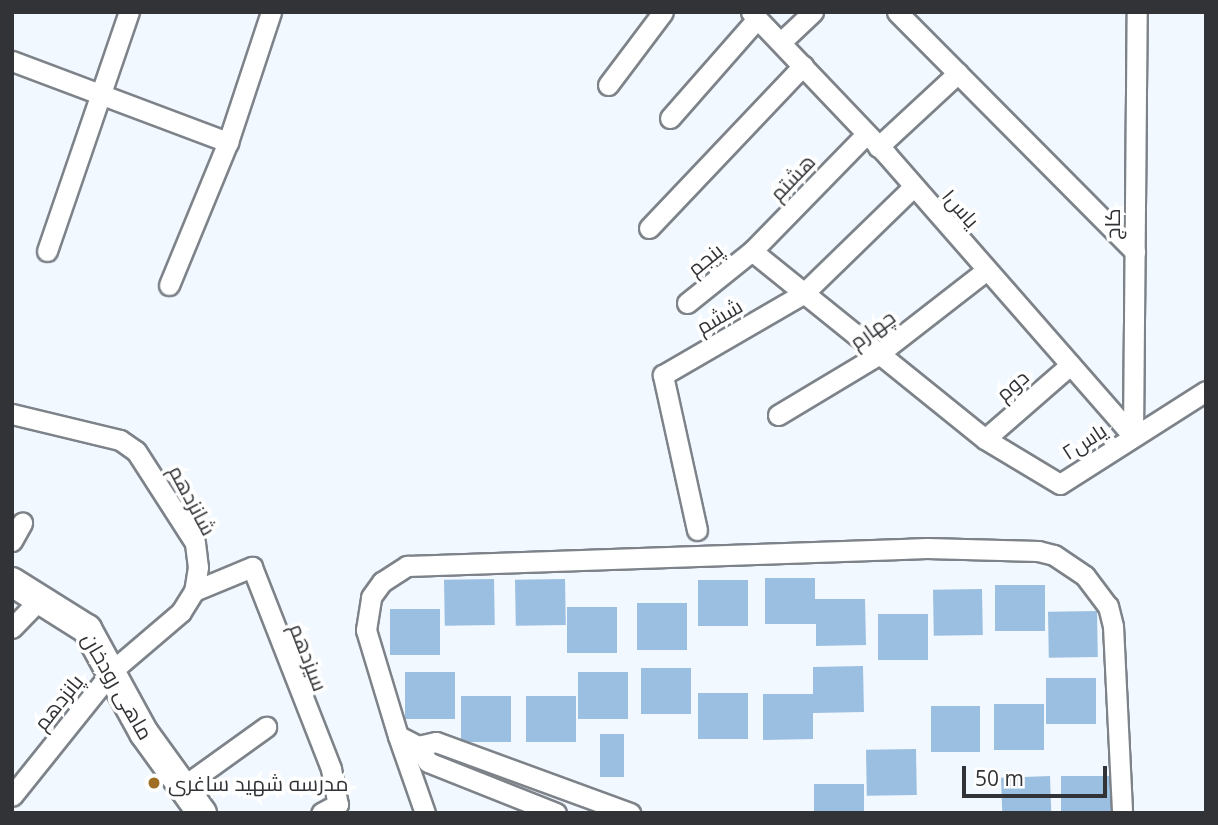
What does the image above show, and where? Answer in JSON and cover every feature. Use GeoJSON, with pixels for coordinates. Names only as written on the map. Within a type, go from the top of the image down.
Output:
{"type":"FeatureCollection","features":[{"type":"Feature","properties":{"kind":"main road","name":"ماهی رودخان"},"geometry":{"type":"LineString","coordinates":[[12,582],[87,629],[113,670],[144,733],[181,788],[202,813]]}},
{"type":"Feature","properties":{"kind":"street"},"geometry":{"type":"LineString","coordinates":[[47,251],[129,12]]}},
{"type":"Feature","properties":{"kind":"street"},"geometry":{"type":"LineString","coordinates":[[169,285],[228,142],[271,12]]}},
{"type":"Feature","properties":{"kind":"street"},"geometry":{"type":"LineString","coordinates":[[608,85],[663,12]]}},
{"type":"Feature","properties":{"kind":"street"},"geometry":{"type":"LineString","coordinates":[[781,42],[813,12]]}},
{"type":"Feature","properties":{"kind":"street"},"geometry":{"type":"LineString","coordinates":[[897,12],[1135,252]]}},
{"type":"Feature","properties":{"kind":"street","name":"کاج"},"geometry":{"type":"LineString","coordinates":[[1133,436],[1137,12]]}},
{"type":"Feature","properties":{"kind":"street"},"geometry":{"type":"LineString","coordinates":[[670,118],[754,15]]}},
{"type":"Feature","properties":{"kind":"street","name":"یاس۱"},"geometry":{"type":"LineString","coordinates":[[754,15],[872,141],[1133,436]]}},
{"type":"Feature","properties":{"kind":"street"},"geometry":{"type":"LineString","coordinates":[[12,61],[103,92],[228,142]]}},
{"type":"Feature","properties":{"kind":"street"},"geometry":{"type":"LineString","coordinates":[[649,228],[803,66]]}},
{"type":"Feature","properties":{"kind":"street","name":"هشتم"},"geometry":{"type":"LineString","coordinates":[[752,251],[872,141],[958,73]]}},
{"type":"Feature","properties":{"kind":"street","name":"ششم"},"geometry":{"type":"LineString","coordinates":[[697,530],[663,375],[803,294],[913,187]]}},
{"type":"Feature","properties":{"kind":"street"},"geometry":{"type":"LineString","coordinates":[[752,251],[876,356],[985,439]]}},
{"type":"Feature","properties":{"kind":"street","name":"پنجم"},"geometry":{"type":"LineString","coordinates":[[687,303],[752,251]]}},
{"type":"Feature","properties":{"kind":"street","name":"چهارم"},"geometry":{"type":"LineString","coordinates":[[778,415],[876,356],[985,271]]}},
{"type":"Feature","properties":{"kind":"street","name":"دوم"},"geometry":{"type":"LineString","coordinates":[[985,439],[1070,365]]}},
{"type":"Feature","properties":{"kind":"street","name":"یاس۲"},"geometry":{"type":"LineString","coordinates":[[985,439],[1060,484],[1206,391]]}},
{"type":"Feature","properties":{"kind":"street","name":"شانزدهم"},"geometry":{"type":"LineString","coordinates":[[12,414],[120,440],[136,451],[195,543],[194,591]]}},
{"type":"Feature","properties":{"kind":"street"},"geometry":{"type":"LineString","coordinates":[[12,541],[22,523]]}},
{"type":"Feature","properties":{"kind":"street"},"geometry":{"type":"LineString","coordinates":[[425,813],[366,630],[366,611],[382,582],[407,566],[927,548],[1038,551],[1070,564],[1108,606],[1113,626],[1122,813]]}},
{"type":"Feature","properties":{"kind":"street","name":"سیزدهم"},"geometry":{"type":"LineString","coordinates":[[194,591],[252,567],[331,769],[338,804],[321,813]]}},
{"type":"Feature","properties":{"kind":"street"},"geometry":{"type":"LineString","coordinates":[[113,670],[181,612],[194,591]]}},
{"type":"Feature","properties":{"kind":"street"},"geometry":{"type":"LineString","coordinates":[[12,628],[41,598]]}},
{"type":"Feature","properties":{"kind":"street","name":"پانزدهم"},"geometry":{"type":"LineString","coordinates":[[12,796],[113,670]]}},
{"type":"Feature","properties":{"kind":"street"},"geometry":{"type":"LineString","coordinates":[[181,788],[267,727]]}},
{"type":"Feature","properties":{"kind":"street"},"geometry":{"type":"LineString","coordinates":[[398,736],[418,746],[428,762],[556,813]]}},
{"type":"Feature","properties":{"kind":"street"},"geometry":{"type":"LineString","coordinates":[[418,746],[436,742],[630,813]]}},
{"type":"Feature","properties":{"kind":"building"},"geometry":{"type":"Polygon","coordinates":[[[765,578],[815,578],[815,599],[865,599],[866,645],[816,646],[816,624],[765,624],[765,578]]]}},
{"type":"Feature","properties":{"kind":"building"},"geometry":{"type":"Polygon","coordinates":[[[494,579],[495,625],[445,626],[444,580],[494,579]]]}},
{"type":"Feature","properties":{"kind":"building"},"geometry":{"type":"Polygon","coordinates":[[[565,579],[566,625],[516,626],[515,580],[565,579]]]}},
{"type":"Feature","properties":{"kind":"building"},"geometry":{"type":"Polygon","coordinates":[[[698,580],[748,580],[748,626],[698,626],[698,580]]]}},
{"type":"Feature","properties":{"kind":"building"},"geometry":{"type":"Polygon","coordinates":[[[995,585],[1045,585],[1045,631],[995,631],[995,585]]]}},
{"type":"Feature","properties":{"kind":"building"},"geometry":{"type":"Polygon","coordinates":[[[982,589],[983,635],[934,636],[933,590],[982,589]]]}},
{"type":"Feature","properties":{"kind":"building"},"geometry":{"type":"Polygon","coordinates":[[[637,603],[687,603],[687,650],[637,650],[637,603]]]}},
{"type":"Feature","properties":{"kind":"building"},"geometry":{"type":"Polygon","coordinates":[[[567,607],[617,607],[617,653],[567,653],[567,607]]]}},
{"type":"Feature","properties":{"kind":"building"},"geometry":{"type":"Polygon","coordinates":[[[390,609],[440,609],[440,655],[390,655],[390,609]]]}},
{"type":"Feature","properties":{"kind":"building"},"geometry":{"type":"Polygon","coordinates":[[[1097,611],[1098,657],[1049,658],[1048,612],[1097,611]]]}},
{"type":"Feature","properties":{"kind":"building"},"geometry":{"type":"Polygon","coordinates":[[[878,614],[928,614],[928,660],[878,660],[878,614]]]}},
{"type":"Feature","properties":{"kind":"building"},"geometry":{"type":"Polygon","coordinates":[[[863,666],[864,712],[813,713],[813,739],[763,740],[763,694],[813,694],[813,667],[863,666]]]}},
{"type":"Feature","properties":{"kind":"building"},"geometry":{"type":"Polygon","coordinates":[[[641,668],[691,668],[691,714],[641,714],[641,668]]]}},
{"type":"Feature","properties":{"kind":"building"},"geometry":{"type":"Polygon","coordinates":[[[405,672],[455,672],[455,719],[405,719],[405,672]]]}},
{"type":"Feature","properties":{"kind":"building"},"geometry":{"type":"Polygon","coordinates":[[[578,672],[628,672],[628,719],[578,719],[578,672]]]}},
{"type":"Feature","properties":{"kind":"building"},"geometry":{"type":"Polygon","coordinates":[[[1046,678],[1096,678],[1096,724],[1046,724],[1046,678]]]}},
{"type":"Feature","properties":{"kind":"building"},"geometry":{"type":"Polygon","coordinates":[[[698,693],[748,693],[748,739],[698,739],[698,693]]]}},
{"type":"Feature","properties":{"kind":"building"},"geometry":{"type":"Polygon","coordinates":[[[461,696],[511,696],[511,742],[461,742],[461,696]]]}},
{"type":"Feature","properties":{"kind":"building"},"geometry":{"type":"Polygon","coordinates":[[[526,696],[576,696],[576,742],[526,742],[526,696]]]}},
{"type":"Feature","properties":{"kind":"building"},"geometry":{"type":"Polygon","coordinates":[[[994,704],[1044,704],[1044,750],[994,750],[994,704]]]}},
{"type":"Feature","properties":{"kind":"building"},"geometry":{"type":"Polygon","coordinates":[[[931,706],[980,706],[980,752],[931,752],[931,706]]]}},
{"type":"Feature","properties":{"kind":"building"},"geometry":{"type":"Polygon","coordinates":[[[600,734],[624,734],[624,777],[600,777],[600,734]]]}},
{"type":"Feature","properties":{"kind":"building"},"geometry":{"type":"Polygon","coordinates":[[[916,749],[917,795],[867,796],[866,750],[916,749]]]}},
{"type":"Feature","properties":{"kind":"building"},"geometry":{"type":"Polygon","coordinates":[[[1050,776],[1051,813],[1002,813],[1001,778],[1050,776]]]}},
{"type":"Feature","properties":{"kind":"building"},"geometry":{"type":"Polygon","coordinates":[[[1061,776],[1111,776],[1111,813],[1061,813],[1061,776]]]}},
{"type":"Feature","properties":{"kind":"building"},"geometry":{"type":"Polygon","coordinates":[[[814,784],[864,784],[864,813],[814,813],[814,784]]]}},
{"type":"Feature","properties":{"kind":"place","name":"مدرسه شهید ساغری"},"geometry":{"type":"Point","coordinates":[154,783]}}]}
